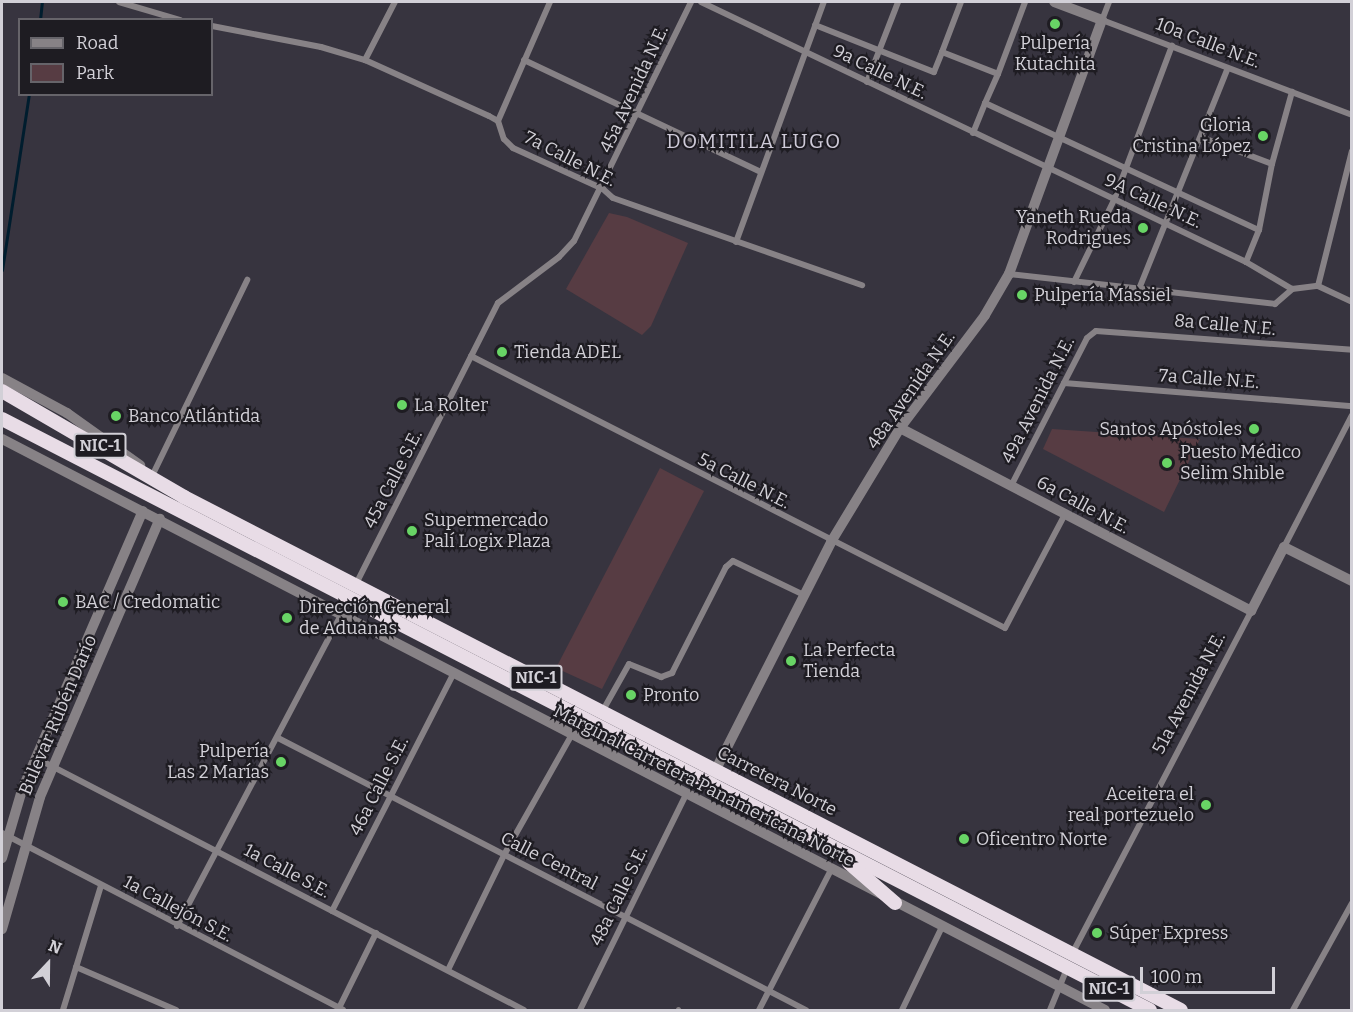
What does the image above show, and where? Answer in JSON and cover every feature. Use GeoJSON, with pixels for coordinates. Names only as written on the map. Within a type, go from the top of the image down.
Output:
{"type":"FeatureCollection","features":[{"type":"Feature","properties":{"kind":"highway","name":"NIC-1"},"geometry":{"type":"LineString","coordinates":[[2,391],[184,497],[353,590]]}},
{"type":"Feature","properties":{"kind":"highway","name":"NIC-1"},"geometry":{"type":"LineString","coordinates":[[3,420],[353,590]]}},
{"type":"Feature","properties":{"kind":"highway","name":"Carretera Norte"},"geometry":{"type":"LineString","coordinates":[[353,590],[602,712],[1072,954],[1153,1004]]}},
{"type":"Feature","properties":{"kind":"highway","name":"Carretera Norte"},"geometry":{"type":"LineString","coordinates":[[353,590],[709,783],[1067,968],[1153,1004],[1180,1011]]}},
{"type":"Feature","properties":{"kind":"highway"},"geometry":{"type":"LineString","coordinates":[[834,849],[895,903]]}},
{"type":"Feature","properties":{"kind":"highway"},"geometry":{"type":"LineString","coordinates":[[1153,1004],[1190,1011]]}},
{"type":"Feature","properties":{"kind":"street"},"geometry":{"type":"LineString","coordinates":[[119,2],[173,18]]}},
{"type":"Feature","properties":{"kind":"street"},"geometry":{"type":"LineString","coordinates":[[365,60],[395,2]]}},
{"type":"Feature","properties":{"kind":"street"},"geometry":{"type":"LineString","coordinates":[[213,26],[321,47],[365,60],[498,122],[550,2]]}},
{"type":"Feature","properties":{"kind":"street","name":"45a Avenida N.E."},"geometry":{"type":"LineString","coordinates":[[603,189],[692,2]]}},
{"type":"Feature","properties":{"kind":"street","name":"9a Calle N.E."},"geometry":{"type":"LineString","coordinates":[[701,2],[1047,169]]}},
{"type":"Feature","properties":{"kind":"street"},"geometry":{"type":"LineString","coordinates":[[736,242],[824,2]]}},
{"type":"Feature","properties":{"kind":"street"},"geometry":{"type":"LineString","coordinates":[[867,82],[898,2]]}},
{"type":"Feature","properties":{"kind":"street"},"geometry":{"type":"LineString","coordinates":[[815,24],[934,72],[961,2]]}},
{"type":"Feature","properties":{"kind":"street"},"geometry":{"type":"LineString","coordinates":[[973,133],[1025,2]]}},
{"type":"Feature","properties":{"kind":"street","name":"10a Calle N.E."},"geometry":{"type":"LineString","coordinates":[[1054,2],[1352,115]]}},
{"type":"Feature","properties":{"kind":"street","name":"48a Avenida N.E."},"geometry":{"type":"LineString","coordinates":[[709,783],[831,542],[900,429],[985,315],[1009,274],[1109,2]]}},
{"type":"Feature","properties":{"kind":"street"},"geometry":{"type":"LineString","coordinates":[[1074,282],[1114,200],[1172,46]]}},
{"type":"Feature","properties":{"kind":"street"},"geometry":{"type":"LineString","coordinates":[[942,52],[998,74]]}},
{"type":"Feature","properties":{"kind":"street"},"geometry":{"type":"LineString","coordinates":[[524,60],[640,112],[761,172]]}},
{"type":"Feature","properties":{"kind":"street"},"geometry":{"type":"LineString","coordinates":[[1139,289],[1228,68]]}},
{"type":"Feature","properties":{"kind":"street"},"geometry":{"type":"LineString","coordinates":[[1292,92],[1272,165],[1259,230],[1246,262],[1292,289]]}},
{"type":"Feature","properties":{"kind":"street"},"geometry":{"type":"LineString","coordinates":[[985,103],[1057,139],[1180,191],[1259,230]]}},
{"type":"Feature","properties":{"kind":"street","name":"7a Calle N.E."},"geometry":{"type":"LineString","coordinates":[[498,122],[504,139],[513,148],[603,189],[613,198],[862,285]]}},
{"type":"Feature","properties":{"kind":"street"},"geometry":{"type":"LineString","coordinates":[[1201,137],[1272,165]]}},
{"type":"Feature","properties":{"kind":"street"},"geometry":{"type":"LineString","coordinates":[[1318,286],[1352,151]]}},
{"type":"Feature","properties":{"kind":"street","name":"9A Calle N.E."},"geometry":{"type":"LineString","coordinates":[[1047,169],[1165,222],[1246,262]]}},
{"type":"Feature","properties":{"kind":"street","name":"45a Calle S.E."},"geometry":{"type":"LineString","coordinates":[[278,738],[498,303],[559,257],[574,241],[603,189]]}},
{"type":"Feature","properties":{"kind":"street"},"geometry":{"type":"LineString","coordinates":[[1009,274],[1275,304],[1292,289],[1318,286],[1352,302]]}},
{"type":"Feature","properties":{"kind":"street"},"geometry":{"type":"LineString","coordinates":[[153,474],[247,280]]}},
{"type":"Feature","properties":{"kind":"street","name":"8a Calle N.E."},"geometry":{"type":"LineString","coordinates":[[1096,331],[1352,350]]}},
{"type":"Feature","properties":{"kind":"street","name":"49a Avenida N.E."},"geometry":{"type":"LineString","coordinates":[[1011,486],[1087,338],[1096,331]]}},
{"type":"Feature","properties":{"kind":"street","name":"5a Calle N.E."},"geometry":{"type":"LineString","coordinates":[[471,356],[831,542],[1005,628],[1065,514]]}},
{"type":"Feature","properties":{"kind":"street"},"geometry":{"type":"LineString","coordinates":[[2,378],[67,412],[184,497]]}},
{"type":"Feature","properties":{"kind":"street","name":"7a Calle N.E."},"geometry":{"type":"LineString","coordinates":[[1064,384],[1352,406]]}},
{"type":"Feature","properties":{"kind":"street","name":"51a Avenida N.E."},"geometry":{"type":"LineString","coordinates":[[1050,1011],[1072,954],[1352,416]]}},
{"type":"Feature","properties":{"kind":"street","name":"6a Calle N.E."},"geometry":{"type":"LineString","coordinates":[[900,429],[1251,611]]}},
{"type":"Feature","properties":{"kind":"street","name":"Marginal Carretera Panamericana Norte"},"geometry":{"type":"LineString","coordinates":[[2,439],[160,519],[453,675],[1105,1011]]}},
{"type":"Feature","properties":{"kind":"street","name":"Bulevar Rubén Darío"},"geometry":{"type":"LineString","coordinates":[[2,858],[4,834],[143,511]]}},
{"type":"Feature","properties":{"kind":"street","name":"Bulevar Rubén Darío"},"geometry":{"type":"LineString","coordinates":[[2,929],[23,845],[54,766],[160,519]]}},
{"type":"Feature","properties":{"kind":"street"},"geometry":{"type":"LineString","coordinates":[[1284,547],[1352,581]]}},
{"type":"Feature","properties":{"kind":"street"},"geometry":{"type":"LineString","coordinates":[[602,712],[629,664],[661,677],[672,673],[726,567],[733,561],[804,595]]}},
{"type":"Feature","properties":{"kind":"street","name":"46a Calle S.E."},"geometry":{"type":"LineString","coordinates":[[332,911],[453,675]]}},
{"type":"Feature","properties":{"kind":"street"},"geometry":{"type":"LineString","coordinates":[[448,970],[504,855],[571,736]]}},
{"type":"Feature","properties":{"kind":"street"},"geometry":{"type":"LineString","coordinates":[[177,926],[278,738]]}},
{"type":"Feature","properties":{"kind":"street","name":"Calle Central"},"geometry":{"type":"LineString","coordinates":[[278,738],[807,1011]]}},
{"type":"Feature","properties":{"kind":"street","name":"1a Calle S.E."},"geometry":{"type":"LineString","coordinates":[[36,758],[524,1011]]}},
{"type":"Feature","properties":{"kind":"street","name":"48a Calle S.E."},"geometry":{"type":"LineString","coordinates":[[580,1011],[686,795]]}},
{"type":"Feature","properties":{"kind":"street","name":"1a Callejón S.E."},"geometry":{"type":"LineString","coordinates":[[4,834],[340,1010]]}},
{"type":"Feature","properties":{"kind":"street"},"geometry":{"type":"LineString","coordinates":[[759,1011],[831,870]]}},
{"type":"Feature","properties":{"kind":"street"},"geometry":{"type":"LineString","coordinates":[[63,1011],[101,886]]}},
{"type":"Feature","properties":{"kind":"street"},"geometry":{"type":"LineString","coordinates":[[1293,1011],[1352,903]]}},
{"type":"Feature","properties":{"kind":"street"},"geometry":{"type":"LineString","coordinates":[[903,1011],[942,927]]}},
{"type":"Feature","properties":{"kind":"street"},"geometry":{"type":"LineString","coordinates":[[340,1010],[376,933]]}},
{"type":"Feature","properties":{"kind":"street"},"geometry":{"type":"LineString","coordinates":[[76,967],[176,1011]]}},
{"type":"Feature","properties":{"kind":"green space"},"geometry":{"type":"Polygon","coordinates":[[[609,213],[627,217],[688,243],[651,326],[642,335],[566,289],[609,213]]]}},
{"type":"Feature","properties":{"kind":"green space"},"geometry":{"type":"Polygon","coordinates":[[[1052,429],[1200,439],[1164,512],[1043,449],[1052,429]]]}},
{"type":"Feature","properties":{"kind":"green space"},"geometry":{"type":"Polygon","coordinates":[[[660,468],[704,491],[602,689],[556,668],[660,468]]]}},
{"type":"Feature","properties":{"kind":"waterway"},"geometry":{"type":"LineString","coordinates":[[40,18],[42,2]]}},
{"type":"Feature","properties":{"kind":"waterway"},"geometry":{"type":"LineString","coordinates":[[2,270],[29,96]]}},
{"type":"Feature","properties":{"kind":"place","name":"Pulpería Kutachita"},"geometry":{"type":"Point","coordinates":[1055,24]}},
{"type":"Feature","properties":{"kind":"place","name":"Gloria Cristina López"},"geometry":{"type":"Point","coordinates":[1263,136]}},
{"type":"Feature","properties":{"kind":"place","name":"Yaneth Rueda Rodrigues"},"geometry":{"type":"Point","coordinates":[1143,228]}},
{"type":"Feature","properties":{"kind":"place","name":"Pulpería Massiel"},"geometry":{"type":"Point","coordinates":[1022,295]}},
{"type":"Feature","properties":{"kind":"place","name":"Tienda ADEL"},"geometry":{"type":"Point","coordinates":[502,352]}},
{"type":"Feature","properties":{"kind":"place","name":"La Rolter"},"geometry":{"type":"Point","coordinates":[402,405]}},
{"type":"Feature","properties":{"kind":"place","name":"Banco Atlántida"},"geometry":{"type":"Point","coordinates":[116,416]}},
{"type":"Feature","properties":{"kind":"place","name":"Santos Apóstoles"},"geometry":{"type":"Point","coordinates":[1254,429]}},
{"type":"Feature","properties":{"kind":"place","name":"Puesto Médico Selim Shible"},"geometry":{"type":"Point","coordinates":[1167,463]}},
{"type":"Feature","properties":{"kind":"place","name":"Supermercado Palí Logix Plaza"},"geometry":{"type":"Point","coordinates":[412,531]}},
{"type":"Feature","properties":{"kind":"place","name":"BAC / Credomatic"},"geometry":{"type":"Point","coordinates":[63,602]}},
{"type":"Feature","properties":{"kind":"place","name":"Dirección General de Aduanas"},"geometry":{"type":"Point","coordinates":[287,618]}},
{"type":"Feature","properties":{"kind":"place","name":"La Perfecta Tienda"},"geometry":{"type":"Point","coordinates":[791,661]}},
{"type":"Feature","properties":{"kind":"place","name":"Pronto"},"geometry":{"type":"Point","coordinates":[631,695]}},
{"type":"Feature","properties":{"kind":"place","name":"Pulpería Las 2 Marías"},"geometry":{"type":"Point","coordinates":[281,762]}},
{"type":"Feature","properties":{"kind":"place","name":"Aceitera el real portezuelo"},"geometry":{"type":"Point","coordinates":[1206,805]}},
{"type":"Feature","properties":{"kind":"place","name":"Oficentro Norte"},"geometry":{"type":"Point","coordinates":[964,839]}},
{"type":"Feature","properties":{"kind":"place","name":"Súper Express"},"geometry":{"type":"Point","coordinates":[1097,933]}},
{"type":"Feature","properties":{"kind":"district","name":"DOMITILA LUGO"},"geometry":{"type":"Point","coordinates":[754,141]}}]}
